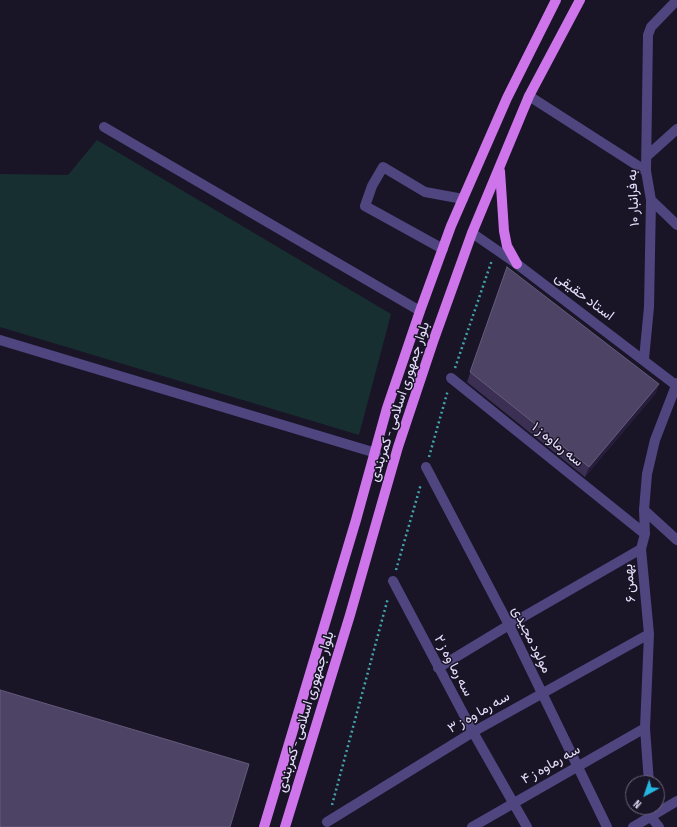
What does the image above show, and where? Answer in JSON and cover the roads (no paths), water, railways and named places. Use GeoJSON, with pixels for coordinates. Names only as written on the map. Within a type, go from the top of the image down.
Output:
{"type":"FeatureCollection","features":[{"type":"Feature","properties":{"kind":"main road","name":"بلوار جمهوری اسلامی - کمربندی"},"geometry":{"type":"LineString","coordinates":[[264,827],[376,453],[388,408],[420,311],[463,199],[507,98],[556,0]]}},
{"type":"Feature","properties":{"kind":"main road","name":"بلوار جمهوری اسلامی - کمربندی"},"geometry":{"type":"LineString","coordinates":[[285,827],[350,615],[398,448],[434,339],[472,233],[530,96],[580,0]]}},
{"type":"Feature","properties":{"kind":"main road"},"geometry":{"type":"LineString","coordinates":[[500,169],[504,231],[507,246],[517,264]]}},
{"type":"Feature","properties":{"kind":"street","name":"به فرانبار ۱۰"},"geometry":{"type":"LineString","coordinates":[[644,360],[649,307],[650,200],[646,171],[648,35],[651,27],[677,0]]}},
{"type":"Feature","properties":{"kind":"street"},"geometry":{"type":"LineString","coordinates":[[530,96],[646,171]]}},
{"type":"Feature","properties":{"kind":"street"},"geometry":{"type":"LineString","coordinates":[[104,127],[420,311]]}},
{"type":"Feature","properties":{"kind":"street"},"geometry":{"type":"LineString","coordinates":[[647,156],[677,129]]}},
{"type":"Feature","properties":{"kind":"street"},"geometry":{"type":"LineString","coordinates":[[668,138],[677,145]]}},
{"type":"Feature","properties":{"kind":"street"},"geometry":{"type":"LineString","coordinates":[[443,249],[365,206],[372,186],[383,167],[425,192],[463,199]]}},
{"type":"Feature","properties":{"kind":"street"},"geometry":{"type":"LineString","coordinates":[[650,200],[677,225]]}},
{"type":"Feature","properties":{"kind":"street","name":"استاد حقیقی"},"geometry":{"type":"LineString","coordinates":[[472,233],[517,264],[677,384]]}},
{"type":"Feature","properties":{"kind":"street"},"geometry":{"type":"LineString","coordinates":[[0,340],[376,453]]}},
{"type":"Feature","properties":{"kind":"street","name":"سه رماوه ز ۱"},"geometry":{"type":"LineString","coordinates":[[451,378],[645,534]]}},
{"type":"Feature","properties":{"kind":"street","name":"بهمن ۶"},"geometry":{"type":"LineString","coordinates":[[648,775],[645,728],[649,634],[641,549],[645,534],[644,510],[647,474],[655,440],[677,384]]}},
{"type":"Feature","properties":{"kind":"street","name":"مولود مجیدی"},"geometry":{"type":"LineString","coordinates":[[426,467],[509,625],[607,827]]}},
{"type":"Feature","properties":{"kind":"street"},"geometry":{"type":"LineString","coordinates":[[644,510],[677,540]]}},
{"type":"Feature","properties":{"kind":"street"},"geometry":{"type":"LineString","coordinates":[[438,668],[641,549]]}},
{"type":"Feature","properties":{"kind":"street","name":"سه رما وه ز ۲"},"geometry":{"type":"LineString","coordinates":[[393,581],[472,732],[527,827]]}},
{"type":"Feature","properties":{"kind":"street","name":"سه رما وه ز ۳"},"geometry":{"type":"LineString","coordinates":[[327,822],[472,732],[649,634]]}},
{"type":"Feature","properties":{"kind":"street","name":"سه رماوه ز ۴"},"geometry":{"type":"LineString","coordinates":[[472,827],[645,728]]}},
{"type":"Feature","properties":{"kind":"street"},"geometry":{"type":"LineString","coordinates":[[665,806],[677,801]]}},
{"type":"Feature","properties":{"kind":"street"},"geometry":{"type":"LineString","coordinates":[[633,827],[647,815]]}},
{"type":"Feature","properties":{"kind":"street"},"geometry":{"type":"LineString","coordinates":[[653,815],[659,827]]}}]}
